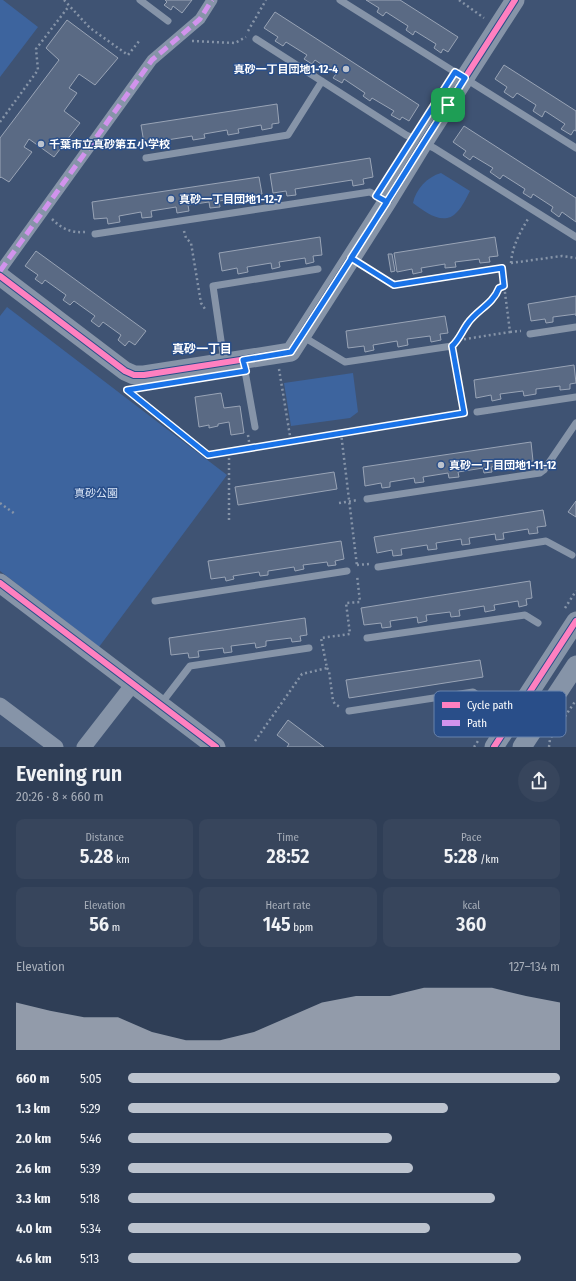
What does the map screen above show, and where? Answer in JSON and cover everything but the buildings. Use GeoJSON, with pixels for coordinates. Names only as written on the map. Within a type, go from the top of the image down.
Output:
{"type":"FeatureCollection","features":[{"type":"Feature","properties":{"kind":"street"},"geometry":{"type":"LineString","coordinates":[[0,271],[152,60],[200,19],[212,0]]}},
{"type":"Feature","properties":{"kind":"street"},"geometry":{"type":"LineString","coordinates":[[0,276],[125,371],[134,375],[144,375],[291,352],[515,0]]}},
{"type":"Feature","properties":{"kind":"street"},"geometry":{"type":"LineString","coordinates":[[0,583],[216,747]]}},
{"type":"Feature","properties":{"kind":"street"},"geometry":{"type":"LineString","coordinates":[[531,691],[576,621]]}},
{"type":"Feature","properties":{"kind":"street"},"geometry":{"type":"LineString","coordinates":[[560,691],[576,666]]}},
{"type":"Feature","properties":{"kind":"street"},"geometry":{"type":"LineString","coordinates":[[84,747],[133,684]]}},
{"type":"Feature","properties":{"kind":"street"},"geometry":{"type":"LineString","coordinates":[[0,705],[56,747]]}},
{"type":"Feature","properties":{"kind":"street"},"geometry":{"type":"LineString","coordinates":[[494,747],[501,737]]}},
{"type":"Feature","properties":{"kind":"street"},"geometry":{"type":"LineString","coordinates":[[515,737],[526,746],[532,737]]}},
{"type":"Feature","properties":{"kind":"lane"},"geometry":{"type":"LineString","coordinates":[[140,0],[168,21]]}},
{"type":"Feature","properties":{"kind":"lane"},"geometry":{"type":"LineString","coordinates":[[340,0],[576,148]]}},
{"type":"Feature","properties":{"kind":"lane"},"geometry":{"type":"LineString","coordinates":[[256,39],[406,135],[434,148],[576,237]]}},
{"type":"Feature","properties":{"kind":"lane"},"geometry":{"type":"LineString","coordinates":[[146,158],[288,135],[322,81]]}},
{"type":"Feature","properties":{"kind":"lane"},"geometry":{"type":"LineString","coordinates":[[95,234],[370,192],[387,202]]}},
{"type":"Feature","properties":{"kind":"lane"},"geometry":{"type":"LineString","coordinates":[[351,258],[394,285],[502,268]]}},
{"type":"Feature","properties":{"kind":"lane"},"geometry":{"type":"LineString","coordinates":[[225,363],[213,286],[318,270]]}},
{"type":"Feature","properties":{"kind":"lane"},"geometry":{"type":"LineString","coordinates":[[530,334],[576,327]]}},
{"type":"Feature","properties":{"kind":"lane"},"geometry":{"type":"LineString","coordinates":[[302,336],[345,362],[452,346]]}},
{"type":"Feature","properties":{"kind":"lane"},"geometry":{"type":"LineString","coordinates":[[243,360],[255,427]]}},
{"type":"Feature","properties":{"kind":"lane"},"geometry":{"type":"LineString","coordinates":[[477,412],[576,397]]}},
{"type":"Feature","properties":{"kind":"lane"},"geometry":{"type":"LineString","coordinates":[[367,499],[540,473],[544,470],[576,423]]}},
{"type":"Feature","properties":{"kind":"lane"},"geometry":{"type":"LineString","coordinates":[[378,567],[546,541],[572,555]]}},
{"type":"Feature","properties":{"kind":"lane"},"geometry":{"type":"LineString","coordinates":[[155,601],[347,571]]}},
{"type":"Feature","properties":{"kind":"lane"},"geometry":{"type":"LineString","coordinates":[[368,638],[525,615],[538,623]]}},
{"type":"Feature","properties":{"kind":"lane"},"geometry":{"type":"LineString","coordinates":[[160,705],[190,666],[309,648]]}},
{"type":"Feature","properties":{"kind":"lane"},"geometry":{"type":"LineString","coordinates":[[349,711],[434,698]]}},
{"type":"Feature","properties":{"kind":"path"},"geometry":{"type":"LineString","coordinates":[[64,0],[90,28],[128,55],[140,40]]}},
{"type":"Feature","properties":{"kind":"path"},"geometry":{"type":"LineString","coordinates":[[181,35],[186,41],[235,43],[245,37],[266,0]]}},
{"type":"Feature","properties":{"kind":"path"},"geometry":{"type":"LineString","coordinates":[[459,0],[488,20]]}},
{"type":"Feature","properties":{"kind":"path"},"geometry":{"type":"LineString","coordinates":[[0,122],[38,70],[36,49],[69,6]]}},
{"type":"Feature","properties":{"kind":"path"},"geometry":{"type":"LineString","coordinates":[[245,37],[256,39]]}},
{"type":"Feature","properties":{"kind":"path"},"geometry":{"type":"LineString","coordinates":[[45,209],[49,216],[67,231],[76,233],[91,232],[95,234]]}},
{"type":"Feature","properties":{"kind":"path"},"geometry":{"type":"LineString","coordinates":[[511,263],[512,253],[521,231],[534,210]]}},
{"type":"Feature","properties":{"kind":"path"},"geometry":{"type":"LineString","coordinates":[[182,221],[186,238],[191,243],[201,303],[209,314]]}},
{"type":"Feature","properties":{"kind":"path"},"geometry":{"type":"LineString","coordinates":[[459,340],[510,332],[502,268],[511,263],[562,256],[576,258]]}},
{"type":"Feature","properties":{"kind":"path"},"geometry":{"type":"LineString","coordinates":[[464,413],[452,346],[459,340],[469,322],[494,298],[499,288],[504,286]]}},
{"type":"Feature","properties":{"kind":"path"},"geometry":{"type":"LineString","coordinates":[[278,366],[291,442]]}},
{"type":"Feature","properties":{"kind":"path"},"geometry":{"type":"LineString","coordinates":[[134,389],[127,390],[208,455],[477,412]]}},
{"type":"Feature","properties":{"kind":"path"},"geometry":{"type":"LineString","coordinates":[[341,433],[360,602],[346,603],[350,634],[321,638],[335,704],[349,711]]}},
{"type":"Feature","properties":{"kind":"path"},"geometry":{"type":"LineString","coordinates":[[229,451],[229,520]]}},
{"type":"Feature","properties":{"kind":"path"},"geometry":{"type":"LineString","coordinates":[[339,503],[367,499]]}},
{"type":"Feature","properties":{"kind":"path"},"geometry":{"type":"LineString","coordinates":[[0,503],[15,514]]}},
{"type":"Feature","properties":{"kind":"path"},"geometry":{"type":"LineString","coordinates":[[347,571],[350,566],[357,565],[375,563],[378,567]]}},
{"type":"Feature","properties":{"kind":"path"},"geometry":{"type":"LineString","coordinates":[[255,741],[302,674],[327,668]]}},
{"type":"Feature","properties":{"kind":"path"},"geometry":{"type":"LineString","coordinates":[[566,715],[576,700]]}},
{"type":"Feature","properties":{"kind":"path"},"geometry":{"type":"LineString","coordinates":[[549,747],[551,737]]}},
{"type":"Feature","properties":{"kind":"green space"},"geometry":{"type":"Polygon","coordinates":[[[0,0],[3,0],[38,27],[0,77],[0,0]]]}},
{"type":"Feature","properties":{"kind":"green space"},"geometry":{"type":"Polygon","coordinates":[[[441,173],[470,191],[459,210],[452,216],[446,218],[429,214],[413,203],[419,188],[431,177],[441,173]]]}},
{"type":"Feature","properties":{"kind":"green space","name":"真砂公園"},"geometry":{"type":"Polygon","coordinates":[[[7,307],[227,475],[99,647],[0,571],[0,316],[7,307]]]}},
{"type":"Feature","properties":{"kind":"green space"},"geometry":{"type":"Polygon","coordinates":[[[353,373],[358,412],[350,418],[291,426],[284,383],[353,373]]]}},
{"type":"Feature","properties":{"kind":"marked path"},"geometry":{"type":"LineString","coordinates":[[0,271],[152,60],[200,19],[212,0]]}},
{"type":"Feature","properties":{"kind":"cycle path"},"geometry":{"type":"LineString","coordinates":[[0,276],[125,371],[134,375],[144,375],[291,352],[515,0]]}},
{"type":"Feature","properties":{"kind":"cycle path"},"geometry":{"type":"LineString","coordinates":[[0,583],[216,747]]}},
{"type":"Feature","properties":{"kind":"cycle path"},"geometry":{"type":"LineString","coordinates":[[530,691],[576,621]]}},
{"type":"Feature","properties":{"kind":"cycle path"},"geometry":{"type":"LineString","coordinates":[[494,747],[501,737]]}},
{"type":"Feature","properties":{"kind":"place","name":"真砂一丁目団地1-12-4"},"geometry":{"type":"Point","coordinates":[346,69]}},
{"type":"Feature","properties":{"kind":"place","name":"千葉市立真砂第五小学校"},"geometry":{"type":"Point","coordinates":[41,144]}},
{"type":"Feature","properties":{"kind":"place","name":"真砂一丁目団地1-12-7"},"geometry":{"type":"Point","coordinates":[171,199]}},
{"type":"Feature","properties":{"kind":"place","name":"真砂一丁目団地1-11-12"},"geometry":{"type":"Point","coordinates":[441,465]}},
{"type":"Feature","properties":{"kind":"district","name":"真砂一丁目"},"geometry":{"type":"Point","coordinates":[202,349]}},
{"type":"Feature","properties":{"kind":"route"},"geometry":{"type":"LineString","coordinates":[[448,105],[423,143],[387,202],[351,258],[291,352],[243,360],[246,371],[127,390],[208,455],[464,413],[452,346],[459,340],[469,322],[494,298],[499,288],[504,286],[502,268],[394,285],[351,258],[369,230],[387,202],[376,196],[455,72],[465,78],[448,105]]}}]}
